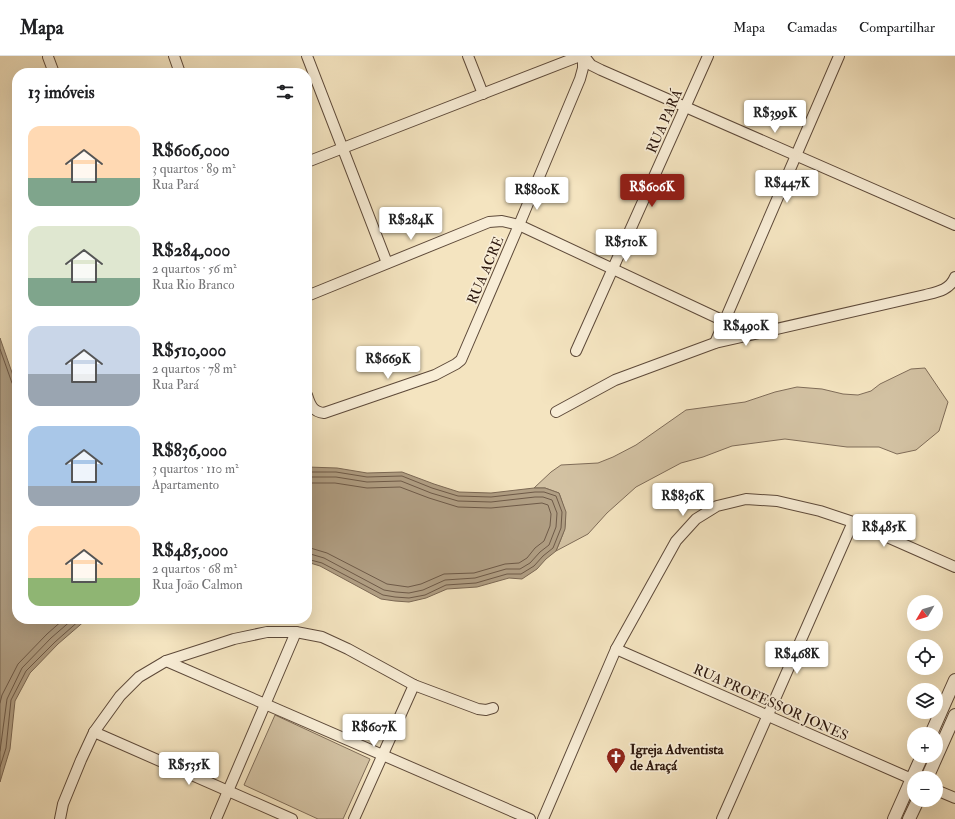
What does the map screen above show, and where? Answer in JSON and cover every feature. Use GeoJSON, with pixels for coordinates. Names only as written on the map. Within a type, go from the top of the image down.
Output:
{"type":"FeatureCollection","features":[{"type":"Feature","properties":{"kind":"street"},"geometry":{"type":"LineString","coordinates":[[174,56],[178,68]]}},
{"type":"Feature","properties":{"kind":"street"},"geometry":{"type":"LineString","coordinates":[[307,56],[312,68]]}},
{"type":"Feature","properties":{"kind":"street"},"geometry":{"type":"LineString","coordinates":[[468,56],[483,94]]}},
{"type":"Feature","properties":{"kind":"street"},"geometry":{"type":"LineString","coordinates":[[312,160],[583,56],[591,64],[601,70],[955,225]]}},
{"type":"Feature","properties":{"kind":"street","name":"RUA ACRE"},"geometry":{"type":"LineString","coordinates":[[312,407],[319,413],[324,413],[435,375],[461,360],[580,79],[583,68],[583,56]]}},
{"type":"Feature","properties":{"kind":"street","name":"RUA PARÁ"},"geometry":{"type":"LineString","coordinates":[[576,351],[708,56]]}},
{"type":"Feature","properties":{"kind":"street"},"geometry":{"type":"LineString","coordinates":[[715,343],[839,56]]}},
{"type":"Feature","properties":{"kind":"street"},"geometry":{"type":"LineString","coordinates":[[48,57],[52,68]]}},
{"type":"Feature","properties":{"kind":"street"},"geometry":{"type":"LineString","coordinates":[[312,69],[387,263]]}},
{"type":"Feature","properties":{"kind":"street"},"geometry":{"type":"LineString","coordinates":[[312,294],[489,222],[502,221],[519,225],[724,321]]}},
{"type":"Feature","properties":{"kind":"street"},"geometry":{"type":"LineString","coordinates":[[556,412],[615,380],[715,343],[938,291],[946,288],[953,282],[955,277]]}},
{"type":"Feature","properties":{"kind":"street"},"geometry":{"type":"LineString","coordinates":[[543,819],[616,649],[676,541],[696,519],[717,506],[746,499],[777,501],[820,511],[853,522],[955,567]]}},
{"type":"Feature","properties":{"kind":"street"},"geometry":{"type":"LineString","coordinates":[[722,819],[853,522]]}},
{"type":"Feature","properties":{"kind":"street"},"geometry":{"type":"LineString","coordinates":[[60,819],[63,804],[94,732],[120,696],[139,677],[166,661],[234,639],[267,632],[296,632],[322,637],[348,649],[414,685],[478,709],[486,710],[493,708]]}},
{"type":"Feature","properties":{"kind":"street"},"geometry":{"type":"LineString","coordinates":[[216,819],[296,632]]}},
{"type":"Feature","properties":{"kind":"street","name":"RUA PROFESSOR JONES"},"geometry":{"type":"LineString","coordinates":[[616,649],[907,776]]}},
{"type":"Feature","properties":{"kind":"street"},"geometry":{"type":"LineString","coordinates":[[166,661],[530,819]]}},
{"type":"Feature","properties":{"kind":"street"},"geometry":{"type":"LineString","coordinates":[[934,727],[955,680]]}},
{"type":"Feature","properties":{"kind":"street"},"geometry":{"type":"LineString","coordinates":[[354,819],[414,685]]}},
{"type":"Feature","properties":{"kind":"street"},"geometry":{"type":"LineString","coordinates":[[930,771],[955,715]]}},
{"type":"Feature","properties":{"kind":"street"},"geometry":{"type":"LineString","coordinates":[[94,732],[292,819]]}},
{"type":"Feature","properties":{"kind":"street"},"geometry":{"type":"LineString","coordinates":[[894,819],[907,792]]}},
{"type":"Feature","properties":{"kind":"street"},"geometry":{"type":"LineString","coordinates":[[943,793],[955,798]]}},
{"type":"Feature","properties":{"kind":"street"},"geometry":{"type":"LineString","coordinates":[[909,819],[915,807]]}},
{"type":"Feature","properties":{"kind":"shaded area"},"geometry":{"type":"Polygon","coordinates":[[[925,368],[948,402],[939,431],[916,450],[897,454],[879,447],[847,447],[785,439],[732,446],[703,457],[681,463],[636,487],[607,513],[588,534],[556,551],[563,535],[565,523],[564,510],[559,493],[545,488],[534,488],[561,465],[598,463],[613,457],[636,445],[686,410],[745,402],[775,392],[797,387],[822,389],[843,394],[858,395],[871,391],[880,384],[911,369],[925,368]]]}},
{"type":"Feature","properties":{"kind":"shaded area"},"geometry":{"type":"Polygon","coordinates":[[[275,715],[370,759],[343,819],[318,819],[244,785],[275,715]]]}},
{"type":"Feature","properties":{"kind":"water"},"geometry":{"type":"Polygon","coordinates":[[[0,338],[12,373],[12,624],[81,624],[58,644],[30,673],[15,701],[10,749],[0,782],[0,338]]]}},
{"type":"Feature","properties":{"kind":"water"},"geometry":{"type":"Polygon","coordinates":[[[312,467],[337,468],[367,473],[402,472],[459,492],[491,493],[545,488],[559,493],[566,512],[565,529],[556,551],[537,569],[522,579],[509,578],[477,587],[447,589],[426,598],[409,602],[381,599],[320,566],[312,564],[312,467]]]}},
{"type":"Feature","properties":{"kind":"place","name":"Igreja Adventista de Araçá"},"geometry":{"type":"Point","coordinates":[616,774]}}]}
